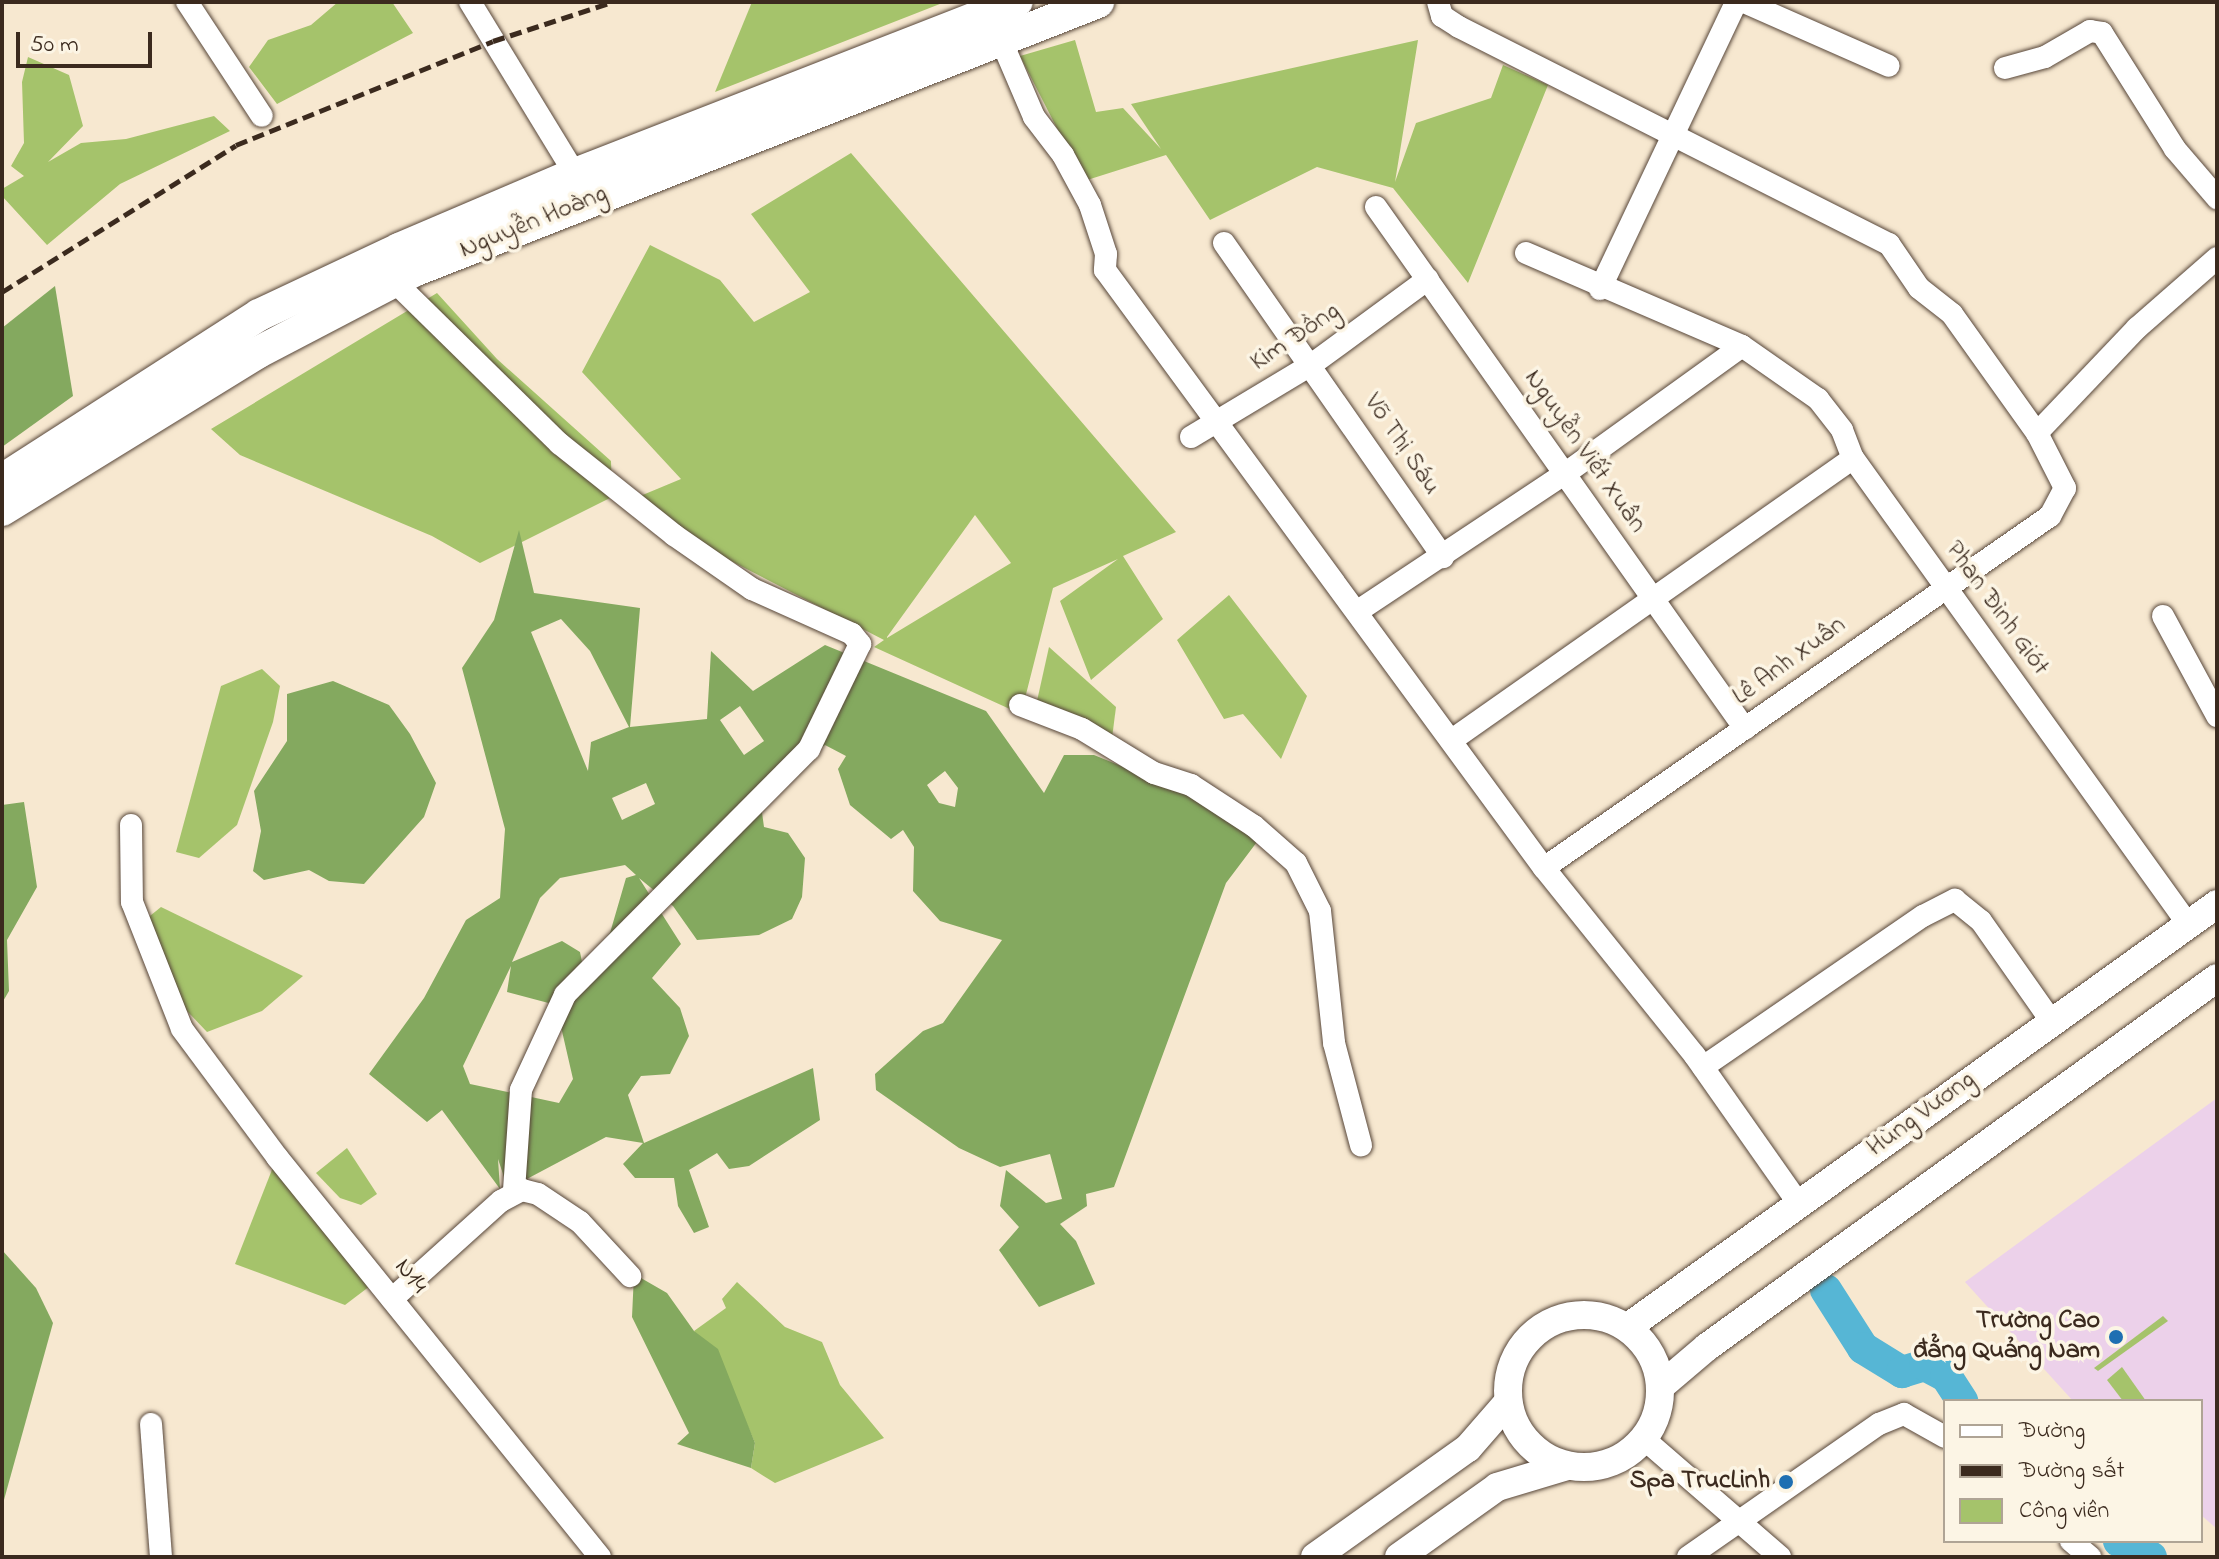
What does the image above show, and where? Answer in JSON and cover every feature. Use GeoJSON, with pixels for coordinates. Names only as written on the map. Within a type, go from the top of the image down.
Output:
{"type":"FeatureCollection","features":[{"type":"Feature","properties":{"kind":"highway","name":"Nguyễn Hoàng"},"geometry":{"type":"LineString","coordinates":[[2,480],[259,315],[575,174],[1017,2]]}},
{"type":"Feature","properties":{"kind":"highway","name":"Nguyễn Hoàng"},"geometry":{"type":"LineString","coordinates":[[2,510],[257,353],[397,284],[430,264],[1098,2]]}},
{"type":"Feature","properties":{"kind":"main road","name":"Hùng Vương"},"geometry":{"type":"LineString","coordinates":[[1628,1327],[2217,904]]}},
{"type":"Feature","properties":{"kind":"main road"},"geometry":{"type":"LineString","coordinates":[[1661,1386],[1707,1347],[2217,978]]}},
{"type":"Feature","properties":{"kind":"main road"},"geometry":{"type":"LineString","coordinates":[[1399,1557],[1497,1487],[1567,1466],[1596,1467],[1622,1458],[1644,1439],[1658,1414],[1661,1386],[1656,1363],[1628,1327],[1605,1316],[1580,1314],[1555,1319],[1518,1352],[1509,1376],[1508,1402],[1528,1443],[1567,1466]]}},
{"type":"Feature","properties":{"kind":"main road"},"geometry":{"type":"LineString","coordinates":[[1315,1557],[1468,1448],[1508,1402]]}},
{"type":"Feature","properties":{"kind":"street"},"geometry":{"type":"LineString","coordinates":[[187,2],[262,116]]}},
{"type":"Feature","properties":{"kind":"street"},"geometry":{"type":"LineString","coordinates":[[470,2],[575,174]]}},
{"type":"Feature","properties":{"kind":"street"},"geometry":{"type":"LineString","coordinates":[[1438,2],[1448,21],[1889,244],[1919,288],[1952,314],[2037,433],[2137,328],[2217,258]]}},
{"type":"Feature","properties":{"kind":"street"},"geometry":{"type":"LineString","coordinates":[[1600,289],[1676,135],[1736,2]]}},
{"type":"Feature","properties":{"kind":"street"},"geometry":{"type":"LineString","coordinates":[[1744,2],[1889,66]]}},
{"type":"Feature","properties":{"kind":"street"},"geometry":{"type":"LineString","coordinates":[[2005,68],[2045,57],[2090,31],[2102,33],[2175,149],[2217,198]]}},
{"type":"Feature","properties":{"kind":"street"},"geometry":{"type":"LineString","coordinates":[[1001,40],[1034,117],[1063,155],[1090,205],[1106,254],[1105,270],[1544,868],[1703,1067],[1799,1204]]}},
{"type":"Feature","properties":{"kind":"street","name":"Nguyễn Viết Xuân"},"geometry":{"type":"LineString","coordinates":[[1376,207],[1745,729]]}},
{"type":"Feature","properties":{"kind":"street","name":"Võ Thị Sáu"},"geometry":{"type":"LineString","coordinates":[[1224,243],[1443,557]]}},
{"type":"Feature","properties":{"kind":"street","name":"Phan Đình Giót"},"geometry":{"type":"LineString","coordinates":[[1526,253],[1600,289],[1742,346],[1818,399],[1842,430],[1853,458],[2188,924]]}},
{"type":"Feature","properties":{"kind":"street","name":"Kim Đồng"},"geometry":{"type":"LineString","coordinates":[[1191,437],[1311,365],[1428,279]]}},
{"type":"Feature","properties":{"kind":"street"},"geometry":{"type":"LineString","coordinates":[[392,1299],[514,1191],[521,1090],[565,995],[809,749],[860,644],[852,634],[752,589],[674,535],[560,444],[397,284]]}},
{"type":"Feature","properties":{"kind":"street"},"geometry":{"type":"LineString","coordinates":[[1358,611],[1566,473],[1742,346]]}},
{"type":"Feature","properties":{"kind":"street","name":"Lê Anh Xuân"},"geometry":{"type":"LineString","coordinates":[[1544,868],[1945,585],[2050,516],[2063,497],[2063,479],[2037,433]]}},
{"type":"Feature","properties":{"kind":"street"},"geometry":{"type":"LineString","coordinates":[[1452,740],[1651,596],[1853,458]]}},
{"type":"Feature","properties":{"kind":"street"},"geometry":{"type":"LineString","coordinates":[[2163,616],[2217,716]]}},
{"type":"Feature","properties":{"kind":"street"},"geometry":{"type":"LineString","coordinates":[[1020,705],[1082,729],[1154,773],[1191,785],[1254,826],[1296,863],[1320,911],[1334,1043],[1361,1145]]}},
{"type":"Feature","properties":{"kind":"street","name":"N14"},"geometry":{"type":"LineString","coordinates":[[131,825],[132,902],[182,1029],[392,1299],[600,1557]]}},
{"type":"Feature","properties":{"kind":"street"},"geometry":{"type":"LineString","coordinates":[[1703,1067],[1923,916],[1955,900],[1981,921],[2052,1022]]}},
{"type":"Feature","properties":{"kind":"street"},"geometry":{"type":"LineString","coordinates":[[514,1191],[538,1194],[580,1222],[630,1276]]}},
{"type":"Feature","properties":{"kind":"street"},"geometry":{"type":"LineString","coordinates":[[1688,1557],[1879,1424],[1904,1414],[1943,1436]]}},
{"type":"Feature","properties":{"kind":"street"},"geometry":{"type":"LineString","coordinates":[[151,1424],[161,1557]]}},
{"type":"Feature","properties":{"kind":"street"},"geometry":{"type":"LineString","coordinates":[[1644,1439],[1780,1557]]}},
{"type":"Feature","properties":{"kind":"street"},"geometry":{"type":"LineString","coordinates":[[2073,1543],[2090,1557]]}},
{"type":"Feature","properties":{"kind":"shaded area","name":"Trường Cao đẳng Quảng Nam"},"geometry":{"type":"Polygon","coordinates":[[[2217,1098],[2217,1529],[2203,1517],[2203,1399],[2071,1399],[1965,1282],[2217,1098]]]}},
{"type":"Feature","properties":{"kind":"green space"},"geometry":{"type":"Polygon","coordinates":[[[338,2],[392,2],[413,33],[277,104],[249,67],[268,40],[311,25],[338,2]]]}},
{"type":"Feature","properties":{"kind":"green space"},"geometry":{"type":"Polygon","coordinates":[[[752,2],[945,2],[715,92],[752,2]]]}},
{"type":"Feature","properties":{"kind":"green space"},"geometry":{"type":"Polygon","coordinates":[[[1075,40],[1096,112],[1123,108],[1161,149],[1131,104],[1418,40],[1395,182],[1416,123],[1491,98],[1503,65],[1548,85],[1468,283],[1393,188],[1317,167],[1210,220],[1166,155],[1084,181],[1020,56],[1075,40]]]}},
{"type":"Feature","properties":{"kind":"green space"},"geometry":{"type":"Polygon","coordinates":[[[28,57],[69,75],[83,126],[48,162],[81,143],[126,139],[214,116],[230,131],[120,184],[47,245],[2,196],[2,189],[24,176],[11,166],[24,143],[22,82],[28,57]]]}},
{"type":"Feature","properties":{"kind":"green space"},"geometry":{"type":"Polygon","coordinates":[[[851,153],[1176,532],[1123,556],[1163,619],[1091,680],[1060,601],[1118,559],[1053,588],[1021,714],[874,647],[884,640],[621,504],[681,479],[582,372],[650,245],[720,280],[754,322],[810,292],[751,214],[851,153]],[[975,515],[887,638],[1011,563],[975,515]]]}},
{"type":"Feature","properties":{"kind":"green space"},"geometry":{"type":"Polygon","coordinates":[[[55,286],[73,396],[2,447],[2,328],[55,286]]]}},
{"type":"Feature","properties":{"kind":"green space"},"geometry":{"type":"Polygon","coordinates":[[[437,293],[497,359],[611,461],[612,497],[480,563],[432,536],[240,455],[211,429],[437,293]]]}},
{"type":"Feature","properties":{"kind":"green space"},"geometry":{"type":"Polygon","coordinates":[[[519,530],[534,593],[640,608],[630,727],[707,719],[711,651],[753,691],[825,645],[986,711],[1044,793],[1064,755],[1094,755],[1269,826],[1226,883],[1114,1187],[1086,1194],[1087,1206],[1060,1224],[1076,1241],[1095,1284],[1039,1307],[999,1250],[1019,1227],[1000,1206],[1006,1170],[1046,1203],[1062,1199],[1050,1154],[1000,1167],[959,1148],[876,1090],[875,1074],[923,1031],[943,1023],[1002,940],[940,921],[913,891],[914,847],[903,830],[891,839],[850,805],[838,769],[846,756],[825,745],[759,791],[764,827],[788,833],[805,858],[802,897],[792,919],[759,935],[697,940],[673,906],[639,878],[681,944],[652,978],[680,1008],[689,1036],[670,1074],[641,1076],[628,1095],[644,1143],[813,1068],[820,1120],[749,1166],[729,1169],[717,1153],[689,1170],[709,1227],[694,1233],[678,1206],[674,1178],[635,1178],[623,1164],[643,1143],[606,1137],[508,1189],[498,1159],[500,1189],[442,1110],[427,1122],[369,1074],[424,998],[466,920],[500,898],[505,829],[462,668],[494,620],[519,530]],[[561,619],[531,632],[588,771],[591,742],[629,727],[590,651],[561,619]],[[740,706],[720,720],[744,755],[764,741],[740,706]],[[945,771],[927,785],[939,803],[955,807],[958,788],[945,771]],[[646,783],[612,798],[622,820],[655,804],[646,783]],[[625,865],[560,878],[540,898],[512,962],[562,941],[580,952],[583,967],[610,933],[626,878],[636,875],[625,865]],[[511,966],[463,1066],[470,1084],[559,1103],[573,1079],[556,1005],[507,992],[511,966]]]}},
{"type":"Feature","properties":{"kind":"green space"},"geometry":{"type":"Polygon","coordinates":[[[1229,595],[1307,696],[1281,759],[1243,714],[1224,719],[1177,640],[1229,595]]]}},
{"type":"Feature","properties":{"kind":"green space"},"geometry":{"type":"Polygon","coordinates":[[[1049,647],[1116,707],[1112,738],[1033,719],[1049,647]]]}},
{"type":"Feature","properties":{"kind":"green space"},"geometry":{"type":"Polygon","coordinates":[[[262,669],[280,686],[273,722],[237,825],[199,858],[176,852],[221,686],[262,669]]]}},
{"type":"Feature","properties":{"kind":"green space"},"geometry":{"type":"Polygon","coordinates":[[[333,681],[389,705],[410,734],[436,783],[424,817],[364,884],[329,881],[309,870],[264,880],[253,871],[261,831],[254,791],[287,741],[287,694],[333,681]]]}},
{"type":"Feature","properties":{"kind":"green space"},"geometry":{"type":"Polygon","coordinates":[[[24,802],[37,887],[7,940],[9,991],[2,1003],[2,805],[24,802]]]}},
{"type":"Feature","properties":{"kind":"green space"},"geometry":{"type":"Polygon","coordinates":[[[161,907],[303,976],[262,1011],[207,1032],[169,992],[135,928],[161,907]]]}},
{"type":"Feature","properties":{"kind":"green space"},"geometry":{"type":"Polygon","coordinates":[[[347,1148],[377,1194],[361,1205],[340,1198],[316,1173],[347,1148]]]}},
{"type":"Feature","properties":{"kind":"green space"},"geometry":{"type":"Polygon","coordinates":[[[277,1157],[370,1286],[345,1305],[235,1264],[277,1157]]]}},
{"type":"Feature","properties":{"kind":"green space"},"geometry":{"type":"Polygon","coordinates":[[[2,1250],[36,1288],[53,1323],[2,1507],[2,1250]]]}},
{"type":"Feature","properties":{"kind":"green space"},"geometry":{"type":"Polygon","coordinates":[[[634,1274],[667,1293],[694,1331],[718,1349],[755,1443],[751,1468],[677,1444],[689,1433],[632,1317],[634,1274]]]}},
{"type":"Feature","properties":{"kind":"green space"},"geometry":{"type":"Polygon","coordinates":[[[737,1282],[785,1327],[822,1342],[840,1385],[884,1438],[775,1483],[751,1468],[755,1443],[737,1401],[694,1331],[726,1308],[722,1299],[737,1282]]]}},
{"type":"Feature","properties":{"kind":"green space"},"geometry":{"type":"Polygon","coordinates":[[[2163,1316],[2168,1321],[2098,1371],[2094,1368],[2163,1316]]]}},
{"type":"Feature","properties":{"kind":"green space"},"geometry":{"type":"Polygon","coordinates":[[[2122,1367],[2145,1399],[2121,1399],[2107,1380],[2122,1367]]]}},
{"type":"Feature","properties":{"kind":"waterway"},"geometry":{"type":"LineString","coordinates":[[1826,1290],[1863,1348],[1902,1372],[1925,1365],[1946,1376],[1961,1399]]}},
{"type":"Feature","properties":{"kind":"waterway"},"geometry":{"type":"LineString","coordinates":[[2123,1543],[2151,1557]]}},
{"type":"Feature","properties":{"kind":"railway"},"geometry":{"type":"LineString","coordinates":[[2,292],[236,145],[493,41],[612,2]]}},
{"type":"Feature","properties":{"kind":"place","name":"Trường Cao đẳng Quảng Nam"},"geometry":{"type":"Point","coordinates":[2116,1337]}},
{"type":"Feature","properties":{"kind":"place","name":"Spa TrucLinh"},"geometry":{"type":"Point","coordinates":[1786,1482]}}]}
